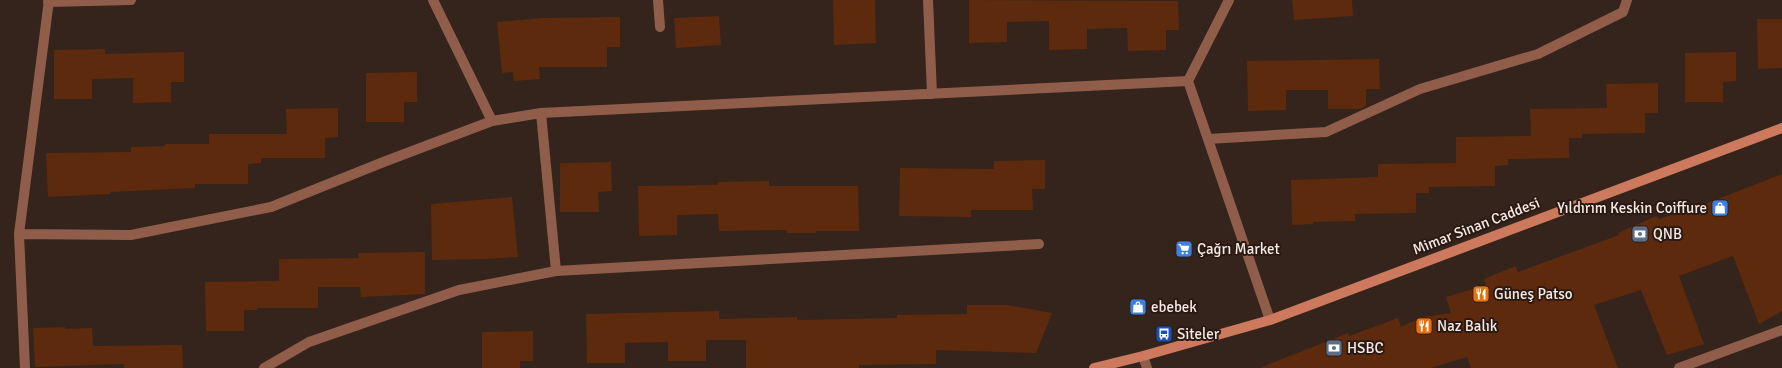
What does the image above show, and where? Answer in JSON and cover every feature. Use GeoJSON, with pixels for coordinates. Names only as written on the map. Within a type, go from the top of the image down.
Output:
{"type":"FeatureCollection","features":[{"type":"Feature","properties":{"kind":"main road","name":"Mimar Sinan Caddesi"},"geometry":{"type":"LineString","coordinates":[[1094,368],[1143,356],[1270,320],[1782,128]]}},
{"type":"Feature","properties":{"kind":"street"},"geometry":{"type":"LineString","coordinates":[[25,368],[19,234],[49,1],[131,0]]}},
{"type":"Feature","properties":{"kind":"street"},"geometry":{"type":"LineString","coordinates":[[433,0],[492,122]]}},
{"type":"Feature","properties":{"kind":"street"},"geometry":{"type":"LineString","coordinates":[[658,0],[660,27]]}},
{"type":"Feature","properties":{"kind":"street"},"geometry":{"type":"LineString","coordinates":[[928,0],[932,94]]}},
{"type":"Feature","properties":{"kind":"street"},"geometry":{"type":"LineString","coordinates":[[1229,0],[1188,81],[1270,320]]}},
{"type":"Feature","properties":{"kind":"street"},"geometry":{"type":"LineString","coordinates":[[1208,139],[1326,132],[1420,89],[1538,54],[1624,12],[1627,0]]}},
{"type":"Feature","properties":{"kind":"street"},"geometry":{"type":"LineString","coordinates":[[19,234],[131,235],[271,208],[386,161],[492,122],[541,113],[1188,81]]}},
{"type":"Feature","properties":{"kind":"street"},"geometry":{"type":"LineString","coordinates":[[541,113],[556,271]]}},
{"type":"Feature","properties":{"kind":"street"},"geometry":{"type":"LineString","coordinates":[[264,368],[309,342],[458,290],[556,271],[1039,244]]}},
{"type":"Feature","properties":{"kind":"street"},"geometry":{"type":"LineString","coordinates":[[1679,368],[1782,330]]}},
{"type":"Feature","properties":{"kind":"street"},"geometry":{"type":"LineString","coordinates":[[1143,356],[1147,368]]}},
{"type":"Feature","properties":{"kind":"building"},"geometry":{"type":"Polygon","coordinates":[[[833,0],[875,0],[876,43],[834,45],[833,0]]]}},
{"type":"Feature","properties":{"kind":"building"},"geometry":{"type":"Polygon","coordinates":[[[969,0],[1178,1],[1179,30],[1166,30],[1166,50],[1128,51],[1127,28],[1087,29],[1087,49],[1049,50],[1049,21],[1007,22],[1007,42],[969,43],[969,0]]]}},
{"type":"Feature","properties":{"kind":"building"},"geometry":{"type":"Polygon","coordinates":[[[1292,0],[1352,0],[1353,16],[1294,20],[1292,0]]]}},
{"type":"Feature","properties":{"kind":"building"},"geometry":{"type":"Polygon","coordinates":[[[719,16],[721,45],[676,48],[674,18],[719,16]]]}},
{"type":"Feature","properties":{"kind":"building"},"geometry":{"type":"Polygon","coordinates":[[[620,17],[620,47],[607,47],[607,67],[539,67],[540,79],[514,81],[513,72],[502,73],[497,22],[542,18],[620,17]]]}},
{"type":"Feature","properties":{"kind":"building"},"geometry":{"type":"Polygon","coordinates":[[[1757,19],[1782,19],[1782,68],[1758,69],[1757,19]]]}},
{"type":"Feature","properties":{"kind":"building"},"geometry":{"type":"Polygon","coordinates":[[[105,49],[105,54],[184,52],[184,82],[171,82],[171,102],[133,103],[133,78],[92,79],[92,99],[54,99],[54,50],[105,49]]]}},
{"type":"Feature","properties":{"kind":"building"},"geometry":{"type":"Polygon","coordinates":[[[1736,52],[1736,81],[1723,82],[1723,102],[1685,102],[1685,53],[1736,52]]]}},
{"type":"Feature","properties":{"kind":"building"},"geometry":{"type":"Polygon","coordinates":[[[1379,59],[1380,89],[1366,89],[1366,106],[1360,109],[1328,109],[1328,90],[1286,90],[1286,110],[1248,111],[1247,61],[1379,59]]]}},
{"type":"Feature","properties":{"kind":"building"},"geometry":{"type":"Polygon","coordinates":[[[417,72],[417,102],[404,102],[404,122],[366,122],[366,73],[417,72]]]}},
{"type":"Feature","properties":{"kind":"building"},"geometry":{"type":"Polygon","coordinates":[[[1658,83],[1658,113],[1645,113],[1645,133],[1582,134],[1582,138],[1569,138],[1569,158],[1508,159],[1508,165],[1495,166],[1495,186],[1429,187],[1429,193],[1416,193],[1416,213],[1355,214],[1355,221],[1313,222],[1313,224],[1292,225],[1291,180],[1378,177],[1378,164],[1456,163],[1456,137],[1531,136],[1530,109],[1607,108],[1606,84],[1658,83]]]}},
{"type":"Feature","properties":{"kind":"building"},"geometry":{"type":"Polygon","coordinates":[[[338,108],[338,137],[325,138],[325,158],[261,158],[261,163],[248,164],[248,184],[195,184],[195,188],[110,192],[110,194],[48,197],[46,153],[131,152],[131,147],[165,146],[165,144],[209,144],[209,134],[287,134],[286,109],[338,108]]]}},
{"type":"Feature","properties":{"kind":"building"},"geometry":{"type":"Polygon","coordinates":[[[1045,160],[1045,189],[1032,189],[1033,210],[971,210],[971,217],[899,216],[900,168],[994,169],[994,161],[1045,160]]]}},
{"type":"Feature","properties":{"kind":"building"},"geometry":{"type":"Polygon","coordinates":[[[611,162],[612,191],[598,192],[599,212],[560,212],[560,163],[611,162]]]}},
{"type":"Feature","properties":{"kind":"building"},"geometry":{"type":"Polygon","coordinates":[[[1782,174],[1782,311],[1759,324],[1733,256],[1679,276],[1704,344],[1667,355],[1641,290],[1594,305],[1618,368],[1471,368],[1467,357],[1431,368],[1262,368],[1348,333],[1349,336],[1398,318],[1401,327],[1422,317],[1451,313],[1446,297],[1486,285],[1484,279],[1515,266],[1518,272],[1619,235],[1618,233],[1656,216],[1659,219],[1700,206],[1782,174]]]}},
{"type":"Feature","properties":{"kind":"building"},"geometry":{"type":"Polygon","coordinates":[[[769,181],[769,186],[858,186],[859,231],[787,233],[787,230],[719,231],[718,214],[677,215],[677,235],[639,236],[638,186],[718,185],[718,182],[769,181]]]}},
{"type":"Feature","properties":{"kind":"building"},"geometry":{"type":"Polygon","coordinates":[[[512,197],[518,257],[432,260],[431,204],[512,197]]]}},
{"type":"Feature","properties":{"kind":"building"},"geometry":{"type":"Polygon","coordinates":[[[425,252],[425,294],[361,297],[360,287],[318,287],[318,308],[257,308],[257,310],[244,310],[244,331],[206,331],[205,282],[279,281],[279,259],[359,258],[358,253],[425,252]]]}},
{"type":"Feature","properties":{"kind":"building"},"geometry":{"type":"Polygon","coordinates":[[[967,305],[1007,305],[1052,313],[1036,353],[936,350],[936,364],[859,365],[859,368],[746,368],[746,340],[706,340],[706,361],[668,361],[668,342],[625,343],[625,363],[587,363],[586,314],[719,311],[719,319],[797,317],[797,320],[897,318],[897,315],[967,314],[967,305]]]}},
{"type":"Feature","properties":{"kind":"building"},"geometry":{"type":"Polygon","coordinates":[[[65,327],[65,329],[92,328],[93,346],[182,345],[183,368],[124,368],[124,364],[35,367],[33,328],[65,327]]]}},
{"type":"Feature","properties":{"kind":"building"},"geometry":{"type":"Polygon","coordinates":[[[533,331],[533,361],[520,361],[520,368],[482,368],[482,332],[533,331]]]}},
{"type":"Feature","properties":{"kind":"place","name":"Yıldırım Keskin Coiffure"},"geometry":{"type":"Point","coordinates":[1720,208]}},
{"type":"Feature","properties":{"kind":"place","name":"QNB"},"geometry":{"type":"Point","coordinates":[1640,234]}},
{"type":"Feature","properties":{"kind":"place","name":"Çağrı Market"},"geometry":{"type":"Point","coordinates":[1184,249]}},
{"type":"Feature","properties":{"kind":"place","name":"Güneş Patso"},"geometry":{"type":"Point","coordinates":[1481,294]}},
{"type":"Feature","properties":{"kind":"place","name":"ebebek"},"geometry":{"type":"Point","coordinates":[1138,307]}},
{"type":"Feature","properties":{"kind":"place","name":"Naz Balık"},"geometry":{"type":"Point","coordinates":[1424,326]}},
{"type":"Feature","properties":{"kind":"place","name":"Siteler"},"geometry":{"type":"Point","coordinates":[1164,334]}},
{"type":"Feature","properties":{"kind":"place","name":"HSBC"},"geometry":{"type":"Point","coordinates":[1334,348]}}]}
